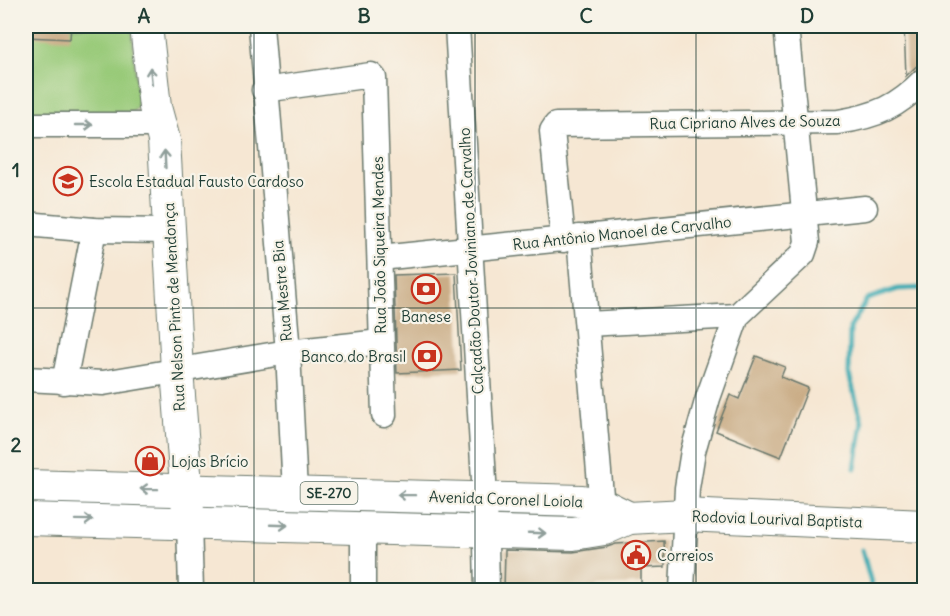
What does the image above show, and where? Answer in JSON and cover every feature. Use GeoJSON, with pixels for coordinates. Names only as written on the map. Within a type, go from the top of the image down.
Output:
{"type":"FeatureCollection","features":[{"type":"Feature","properties":{"kind":"main road","name":"Rua Nelson Pinto de Mendonça"},"geometry":{"type":"LineString","coordinates":[[146,26],[154,107],[164,140],[177,370],[189,522]]}},
{"type":"Feature","properties":{"kind":"main road","name":"Avenida Coronel Loiola"},"geometry":{"type":"LineString","coordinates":[[26,486],[485,497],[611,517]]}},
{"type":"Feature","properties":{"kind":"main road"},"geometry":{"type":"LineString","coordinates":[[328,527],[329,493]]}},
{"type":"Feature","properties":{"kind":"main road","name":"Rodovia Lourival Baptista"},"geometry":{"type":"LineString","coordinates":[[611,517],[685,515],[924,526]]}},
{"type":"Feature","properties":{"kind":"main road","name":"Avenida Coronel Loiola"},"geometry":{"type":"LineString","coordinates":[[26,519],[573,534],[611,517]]}},
{"type":"Feature","properties":{"kind":"street","name":"Rua Mestre Bia"},"geometry":{"type":"LineString","coordinates":[[261,26],[264,90],[288,352],[295,492]]}},
{"type":"Feature","properties":{"kind":"street","name":"Calçadão Doutor Joviniano de Carvalho"},"geometry":{"type":"LineString","coordinates":[[457,26],[487,531],[487,591]]}},
{"type":"Feature","properties":{"kind":"street"},"geometry":{"type":"LineString","coordinates":[[682,591],[685,515],[693,451],[708,398],[737,316],[803,254],[807,242],[786,26]]}},
{"type":"Feature","properties":{"kind":"street","name":"Rua João Siqueira Mendes"},"geometry":{"type":"LineString","coordinates":[[264,90],[373,76],[384,415]]}},
{"type":"Feature","properties":{"kind":"street","name":"Rua Cipriano Alves de Souza"},"geometry":{"type":"LineString","coordinates":[[571,239],[554,127],[838,122],[882,112],[899,103],[924,80]]}},
{"type":"Feature","properties":{"kind":"street"},"geometry":{"type":"LineString","coordinates":[[26,125],[161,125]]}},
{"type":"Feature","properties":{"kind":"street","name":"Rua Antônio Manoel de Carvalho"},"geometry":{"type":"LineString","coordinates":[[380,258],[865,208]]}},
{"type":"Feature","properties":{"kind":"street"},"geometry":{"type":"LineString","coordinates":[[26,224],[94,230],[169,231]]}},
{"type":"Feature","properties":{"kind":"street"},"geometry":{"type":"LineString","coordinates":[[64,382],[94,230]]}},
{"type":"Feature","properties":{"kind":"street"},"geometry":{"type":"LineString","coordinates":[[571,239],[587,324],[611,517]]}},
{"type":"Feature","properties":{"kind":"street"},"geometry":{"type":"LineString","coordinates":[[587,324],[737,316]]}},
{"type":"Feature","properties":{"kind":"street"},"geometry":{"type":"LineString","coordinates":[[26,379],[103,382],[288,352],[381,342]]}},
{"type":"Feature","properties":{"kind":"street"},"geometry":{"type":"LineString","coordinates":[[189,522],[191,591]]}},
{"type":"Feature","properties":{"kind":"street"},"geometry":{"type":"LineString","coordinates":[[363,529],[363,591]]}},
{"type":"Feature","properties":{"kind":"green space"},"geometry":{"type":"Polygon","coordinates":[[[26,26],[132,26],[138,107],[129,115],[26,114],[26,26]]]}},
{"type":"Feature","properties":{"kind":"building"},"geometry":{"type":"Polygon","coordinates":[[[26,26],[71,26],[70,39],[26,37],[26,26]]]}},
{"type":"Feature","properties":{"kind":"building"},"geometry":{"type":"Polygon","coordinates":[[[904,26],[924,26],[924,59],[906,76],[904,26]]]}},
{"type":"Feature","properties":{"kind":"building"},"geometry":{"type":"Polygon","coordinates":[[[456,273],[461,370],[397,373],[394,275],[456,273]]]}},
{"type":"Feature","properties":{"kind":"building"},"geometry":{"type":"Polygon","coordinates":[[[756,356],[785,367],[781,377],[808,388],[781,457],[716,431],[730,395],[739,399],[756,356]]]}},
{"type":"Feature","properties":{"kind":"building"},"geometry":{"type":"Polygon","coordinates":[[[664,541],[665,567],[641,568],[641,584],[596,586],[596,591],[504,591],[505,550],[573,552],[616,544],[664,541]]]}},
{"type":"Feature","properties":{"kind":"waterway"},"geometry":{"type":"LineString","coordinates":[[855,468],[862,423],[849,374],[850,328],[867,299],[898,289],[924,288]]}},
{"type":"Feature","properties":{"kind":"waterway"},"geometry":{"type":"LineString","coordinates":[[862,550],[871,583],[870,590]]}},
{"type":"Feature","properties":{"kind":"place","name":"Escola Estadual Fausto Cardoso"},"geometry":{"type":"Point","coordinates":[68,181]}},
{"type":"Feature","properties":{"kind":"place","name":"Banese"},"geometry":{"type":"Point","coordinates":[426,289]}},
{"type":"Feature","properties":{"kind":"place","name":"Banco do Brasil"},"geometry":{"type":"Point","coordinates":[427,356]}},
{"type":"Feature","properties":{"kind":"place","name":"Lojas Brício"},"geometry":{"type":"Point","coordinates":[150,461]}},
{"type":"Feature","properties":{"kind":"place","name":"Correios"},"geometry":{"type":"Point","coordinates":[636,555]}}]}
